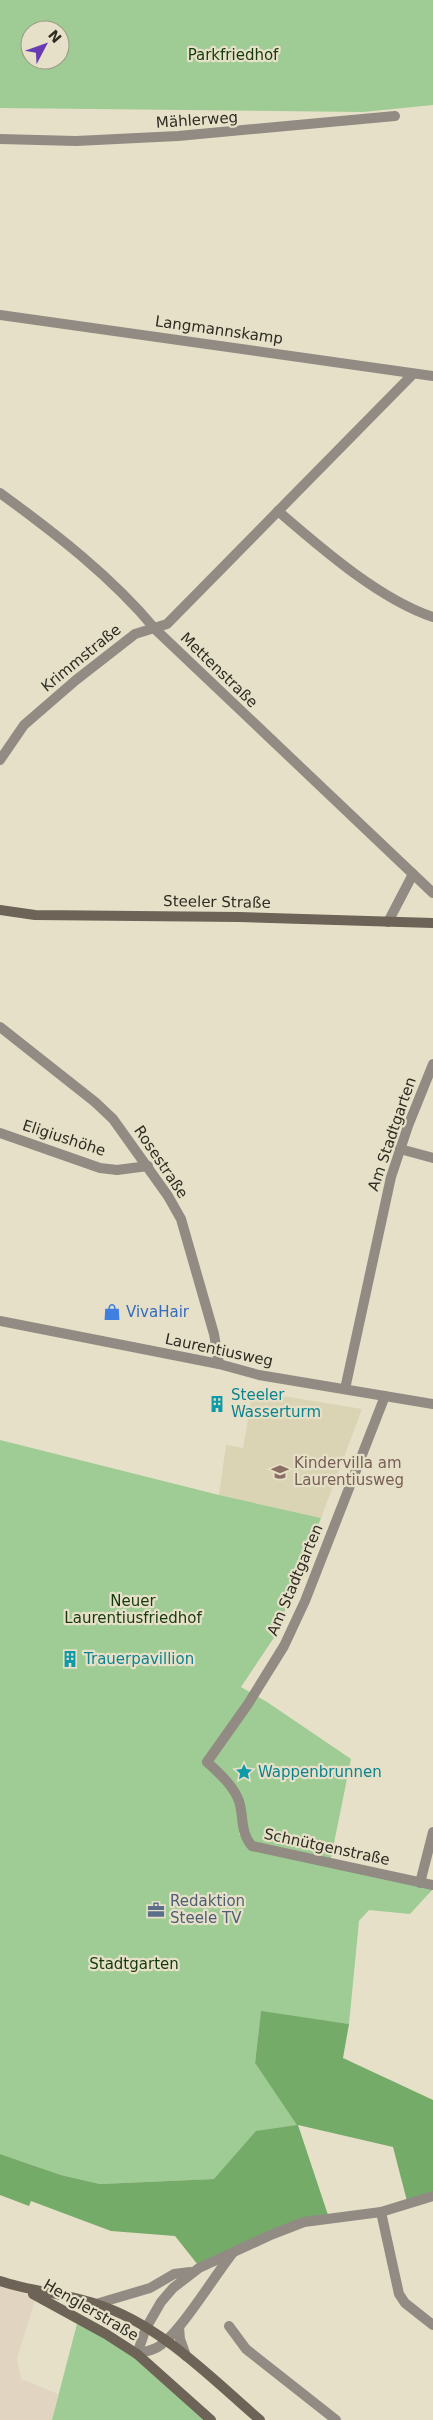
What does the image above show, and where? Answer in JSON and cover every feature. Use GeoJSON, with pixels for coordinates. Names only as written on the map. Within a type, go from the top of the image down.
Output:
{"type":"FeatureCollection","features":[{"type":"Feature","properties":{"kind":"main road","name":"Steeler Straße"},"geometry":{"type":"LineString","coordinates":[[0,910],[35,915],[220,917],[433,923]]}},
{"type":"Feature","properties":{"kind":"main road"},"geometry":{"type":"LineString","coordinates":[[0,2281],[26,2290]]}},
{"type":"Feature","properties":{"kind":"main road","name":"Henglerstraße"},"geometry":{"type":"LineString","coordinates":[[26,2290],[96,2304],[146,2328],[186,2356],[260,2420]]}},
{"type":"Feature","properties":{"kind":"main road","name":"Henglerstraße"},"geometry":{"type":"LineString","coordinates":[[26,2290],[106,2334],[137,2354],[212,2420]]}},
{"type":"Feature","properties":{"kind":"street","name":"Mählerweg"},"geometry":{"type":"LineString","coordinates":[[0,139],[76,141],[178,136],[395,116]]}},
{"type":"Feature","properties":{"kind":"street","name":"Langmannskamp"},"geometry":{"type":"LineString","coordinates":[[0,315],[433,376]]}},
{"type":"Feature","properties":{"kind":"street","name":"Krimmstraße"},"geometry":{"type":"LineString","coordinates":[[0,760],[17,734],[32,717],[135,634],[155,630],[167,624],[412,374]]}},
{"type":"Feature","properties":{"kind":"street","name":"Mettenstraße"},"geometry":{"type":"LineString","coordinates":[[0,493],[81,557],[144,615],[155,630],[433,893]]}},
{"type":"Feature","properties":{"kind":"street"},"geometry":{"type":"LineString","coordinates":[[278,511],[326,552],[364,578],[394,598],[433,617]]}},
{"type":"Feature","properties":{"kind":"street"},"geometry":{"type":"LineString","coordinates":[[388,922],[413,874]]}},
{"type":"Feature","properties":{"kind":"street","name":"Rosestraße"},"geometry":{"type":"LineString","coordinates":[[0,1027],[95,1102],[113,1119],[148,1166],[181,1219],[214,1334],[219,1364]]}},
{"type":"Feature","properties":{"kind":"street","name":"Am Stadtgarten"},"geometry":{"type":"LineString","coordinates":[[345,1389],[385,1202],[400,1149],[433,1064]]}},
{"type":"Feature","properties":{"kind":"street","name":"Eligiushöhe"},"geometry":{"type":"LineString","coordinates":[[0,1133],[100,1168],[116,1170],[148,1166]]}},
{"type":"Feature","properties":{"kind":"street"},"geometry":{"type":"LineString","coordinates":[[400,1149],[433,1158]]}},
{"type":"Feature","properties":{"kind":"street","name":"Laurentiusweg"},"geometry":{"type":"LineString","coordinates":[[0,1321],[219,1364],[259,1375],[433,1404]]}},
{"type":"Feature","properties":{"kind":"street","name":"Am Stadtgarten"},"geometry":{"type":"LineString","coordinates":[[207,1762],[248,1704],[284,1646],[305,1601],[385,1396]]}},
{"type":"Feature","properties":{"kind":"street","name":"Schnütgenstraße"},"geometry":{"type":"LineString","coordinates":[[207,1762],[232,1788],[238,1800],[244,1832],[252,1846],[433,1885]]}},
{"type":"Feature","properties":{"kind":"street"},"geometry":{"type":"LineString","coordinates":[[420,1883],[433,1832]]}},
{"type":"Feature","properties":{"kind":"street"},"geometry":{"type":"LineString","coordinates":[[96,2304],[150,2288],[174,2274],[191,2272],[273,2234],[304,2222],[381,2212],[433,2196]]}},
{"type":"Feature","properties":{"kind":"street"},"geometry":{"type":"LineString","coordinates":[[381,2212],[399,2294],[405,2303],[433,2324]]}},
{"type":"Feature","properties":{"kind":"street"},"geometry":{"type":"LineString","coordinates":[[137,2354],[155,2348],[165,2342],[179,2327],[232,2253]]}},
{"type":"Feature","properties":{"kind":"street"},"geometry":{"type":"LineString","coordinates":[[137,2354],[146,2328],[161,2302],[191,2272]]}},
{"type":"Feature","properties":{"kind":"street"},"geometry":{"type":"LineString","coordinates":[[229,2326],[246,2349],[336,2420]]}},
{"type":"Feature","properties":{"kind":"street"},"geometry":{"type":"LineString","coordinates":[[179,2327],[180,2339],[186,2356]]}},
{"type":"Feature","properties":{"kind":"shaded area","name":"Kindervilla am Laurentiusweg"},"geometry":{"type":"Polygon","coordinates":[[[253,1391],[362,1409],[321,1518],[219,1495],[226,1445],[243,1448],[253,1391]]]}},
{"type":"Feature","properties":{"kind":"shaded area"},"geometry":{"type":"Polygon","coordinates":[[[0,2286],[26,2294],[35,2300],[17,2358],[21,2379],[58,2394],[52,2420],[0,2420],[0,2286]]]}},
{"type":"Feature","properties":{"kind":"green space","name":"Parkfriedhof"},"geometry":{"type":"Polygon","coordinates":[[[0,0],[433,0],[433,105],[363,112],[0,108],[0,0]]]}},
{"type":"Feature","properties":{"kind":"green space"},"geometry":{"type":"Polygon","coordinates":[[[0,1440],[219,1495],[321,1518],[275,1636],[241,1687],[267,1702],[351,1759],[330,1863],[251,1847],[239,1813],[239,1834],[251,1848],[433,1889],[410,1914],[369,1910],[359,1921],[349,2024],[261,2012],[255,2063],[298,2125],[216,2179],[100,2184],[61,2175],[0,2154],[0,1440]]]}},
{"type":"Feature","properties":{"kind":"green space"},"geometry":{"type":"Polygon","coordinates":[[[261,2011],[349,2024],[343,2058],[433,2100],[433,2193],[407,2201],[393,2147],[298,2125],[328,2215],[198,2265],[175,2236],[111,2231],[31,2201],[29,2206],[0,2195],[0,2154],[61,2175],[100,2184],[214,2179],[256,2131],[297,2125],[255,2063],[261,2011]]]}},
{"type":"Feature","properties":{"kind":"green space"},"geometry":{"type":"Polygon","coordinates":[[[78,2320],[123,2346],[209,2420],[52,2420],[78,2320]]]}},
{"type":"Feature","properties":{"kind":"place","name":"VivaHair"},"geometry":{"type":"Point","coordinates":[112,1312]}},
{"type":"Feature","properties":{"kind":"place","name":"Steeler Wasserturm"},"geometry":{"type":"Point","coordinates":[217,1404]}},
{"type":"Feature","properties":{"kind":"place","name":"Kindervilla am Laurentiusweg"},"geometry":{"type":"Point","coordinates":[280,1472]}},
{"type":"Feature","properties":{"kind":"place","name":"Trauerpavillion"},"geometry":{"type":"Point","coordinates":[70,1659]}},
{"type":"Feature","properties":{"kind":"place","name":"Wappenbrunnen"},"geometry":{"type":"Point","coordinates":[244,1772]}},
{"type":"Feature","properties":{"kind":"place","name":"Redaktion Steele TV"},"geometry":{"type":"Point","coordinates":[156,1910]}},
{"type":"Feature","properties":{"kind":"park label","name":"Neuer Laurentiusfriedhof"},"geometry":{"type":"Point","coordinates":[133,1610]}},
{"type":"Feature","properties":{"kind":"park label","name":"Stadtgarten"},"geometry":{"type":"Point","coordinates":[134,1964]}}]}
